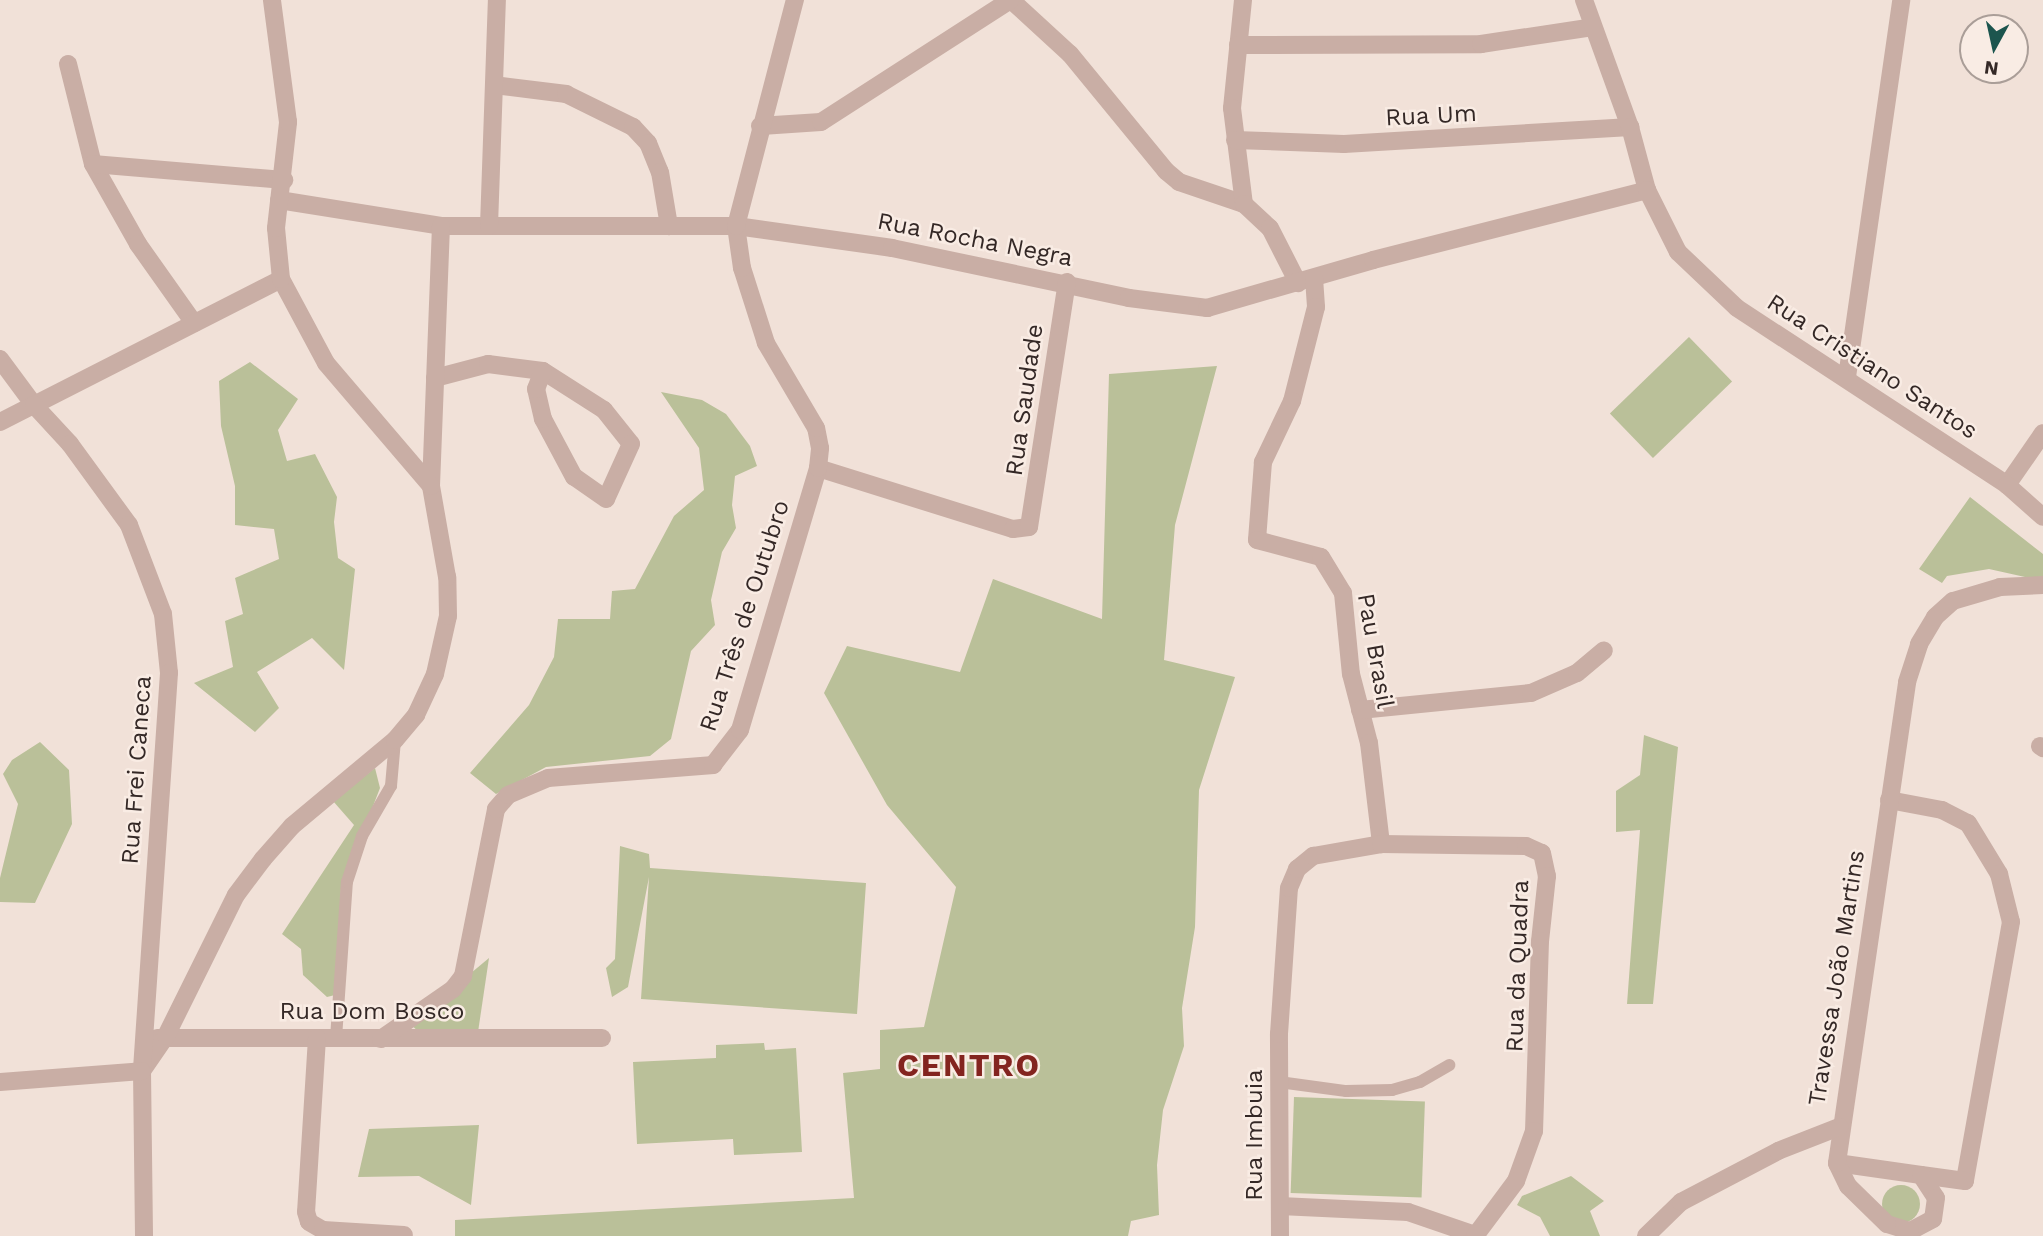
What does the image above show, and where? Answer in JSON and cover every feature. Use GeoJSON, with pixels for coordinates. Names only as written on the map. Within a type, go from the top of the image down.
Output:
{"type":"FeatureCollection","features":[{"type":"Feature","properties":{"kind":"street"},"geometry":{"type":"LineString","coordinates":[[272,0],[287,91],[284,180],[276,228],[281,279],[326,363],[431,486]]}},
{"type":"Feature","properties":{"kind":"street"},"geometry":{"type":"LineString","coordinates":[[489,226],[497,0]]}},
{"type":"Feature","properties":{"kind":"street","name":"Rua Três de Outubro"},"geometry":{"type":"LineString","coordinates":[[381,1038],[453,989],[463,976],[496,809],[508,795],[548,778],[692,770],[713,765],[726,754],[740,730],[818,468],[816,428],[766,343],[742,268],[736,226],[794,0]]}},
{"type":"Feature","properties":{"kind":"street"},"geometry":{"type":"LineString","coordinates":[[760,126],[821,122],[1010,0],[1070,54],[1166,171],[1179,182],[1244,204],[1270,228],[1306,281]]}},
{"type":"Feature","properties":{"kind":"street"},"geometry":{"type":"LineString","coordinates":[[1243,0],[1232,91],[1235,140],[1244,204]]}},
{"type":"Feature","properties":{"kind":"street","name":"Rua Cristiano Santos"},"geometry":{"type":"LineString","coordinates":[[1584,0],[1630,127],[1647,190],[1678,252],[1737,308],[1847,377],[2007,485],[2043,517]]}},
{"type":"Feature","properties":{"kind":"street"},"geometry":{"type":"LineString","coordinates":[[1847,377],[1901,0]]}},
{"type":"Feature","properties":{"kind":"street"},"geometry":{"type":"LineString","coordinates":[[1238,45],[1481,44],[1593,27]]}},
{"type":"Feature","properties":{"kind":"street"},"geometry":{"type":"LineString","coordinates":[[68,64],[93,164],[138,244],[194,323]]}},
{"type":"Feature","properties":{"kind":"street"},"geometry":{"type":"LineString","coordinates":[[494,85],[566,94],[633,127],[648,143],[660,172],[669,226]]}},
{"type":"Feature","properties":{"kind":"street","name":"Rua Um"},"geometry":{"type":"LineString","coordinates":[[1235,140],[1357,144],[1630,127]]}},
{"type":"Feature","properties":{"kind":"street"},"geometry":{"type":"LineString","coordinates":[[93,164],[284,180]]}},
{"type":"Feature","properties":{"kind":"street","name":"Rua Rocha Negra"},"geometry":{"type":"LineString","coordinates":[[279,200],[441,226],[736,226],[892,248],[1067,282],[1129,298],[1207,308],[1647,190]]}},
{"type":"Feature","properties":{"kind":"street"},"geometry":{"type":"LineString","coordinates":[[0,1082],[142,1071],[166,1036],[230,906],[263,859],[292,826],[395,740],[416,715],[435,674],[448,616],[447,578],[431,486],[441,226]]}},
{"type":"Feature","properties":{"kind":"street"},"geometry":{"type":"LineString","coordinates":[[0,422],[281,279]]}},
{"type":"Feature","properties":{"kind":"street","name":"Pau Brasil"},"geometry":{"type":"LineString","coordinates":[[1306,281],[1316,307],[1292,401],[1263,463],[1257,540],[1321,557],[1343,593],[1351,674],[1369,743],[1381,844]]}},
{"type":"Feature","properties":{"kind":"street","name":"Rua Saudade"},"geometry":{"type":"LineString","coordinates":[[818,468],[1013,529],[1031,525],[1067,282]]}},
{"type":"Feature","properties":{"kind":"street","name":"Rua Frei Caneca"},"geometry":{"type":"LineString","coordinates":[[0,359],[34,405],[70,444],[129,524],[163,614],[169,673],[142,1071],[144,1236]]}},
{"type":"Feature","properties":{"kind":"street"},"geometry":{"type":"LineString","coordinates":[[435,378],[488,364],[543,371],[604,410],[631,444],[606,499],[574,477],[543,419],[536,389],[543,371]]}},
{"type":"Feature","properties":{"kind":"street"},"geometry":{"type":"LineString","coordinates":[[2007,485],[2043,433]]}},
{"type":"Feature","properties":{"kind":"street","name":"Travessa João Martins"},"geometry":{"type":"LineString","coordinates":[[1837,1163],[1839,1127],[1907,682],[1919,644],[1935,617],[1953,601],[2000,587],[2043,585]]}},
{"type":"Feature","properties":{"kind":"street"},"geometry":{"type":"LineString","coordinates":[[1360,710],[1531,693],[1577,673],[1604,650]]}},
{"type":"Feature","properties":{"kind":"street"},"geometry":{"type":"LineString","coordinates":[[1837,1163],[1965,1181],[2011,922],[1999,874],[1968,823],[1942,810],[1889,800]]}},
{"type":"Feature","properties":{"kind":"street","name":"Rua da Quadra"},"geometry":{"type":"LineString","coordinates":[[1279,1034],[1289,888],[1297,869],[1313,856],[1381,844],[1537,848],[1546,860],[1534,1131],[1516,1181],[1475,1235]]}},
{"type":"Feature","properties":{"kind":"street","name":"Rua Imbuia"},"geometry":{"type":"LineString","coordinates":[[1279,1034],[1280,1236]]}},
{"type":"Feature","properties":{"kind":"street","name":"Rua Dom Bosco"},"geometry":{"type":"LineString","coordinates":[[144,1040],[166,1036],[602,1038]]}},
{"type":"Feature","properties":{"kind":"street"},"geometry":{"type":"LineString","coordinates":[[317,1038],[306,1212],[309,1222],[323,1230],[404,1235]]}},
{"type":"Feature","properties":{"kind":"street"},"geometry":{"type":"LineString","coordinates":[[1646,1236],[1681,1202],[1778,1151],[1839,1127]]}},
{"type":"Feature","properties":{"kind":"street"},"geometry":{"type":"LineString","coordinates":[[1837,1163],[1848,1186],[1872,1211],[1887,1224],[1910,1231],[1933,1219],[1937,1209],[1932,1187],[1921,1175]]}},
{"type":"Feature","properties":{"kind":"street"},"geometry":{"type":"LineString","coordinates":[[1280,1206],[1408,1212],[1430,1216],[1475,1235]]}},
{"type":"Feature","properties":{"kind":"lane"},"geometry":{"type":"LineString","coordinates":[[336,1038],[347,882],[362,836],[391,786],[395,740]]}},
{"type":"Feature","properties":{"kind":"lane"},"geometry":{"type":"LineString","coordinates":[[1279,1082],[1346,1091],[1392,1090],[1420,1082],[1450,1065]]}},
{"type":"Feature","properties":{"kind":"green space"},"geometry":{"type":"Polygon","coordinates":[[[1689,337],[1732,382],[1653,458],[1610,413],[1689,337]]]}},
{"type":"Feature","properties":{"kind":"green space"},"geometry":{"type":"Polygon","coordinates":[[[250,362],[298,399],[278,430],[287,461],[315,454],[337,497],[334,522],[338,558],[355,569],[344,670],[312,638],[257,672],[279,708],[255,732],[194,683],[233,667],[225,621],[243,614],[235,578],[279,559],[274,529],[235,525],[235,486],[221,426],[219,381],[250,362]]]}},
{"type":"Feature","properties":{"kind":"green space"},"geometry":{"type":"Polygon","coordinates":[[[1217,366],[1175,525],[1164,660],[1235,677],[1199,790],[1195,927],[1182,1008],[1184,1046],[1163,1110],[1157,1165],[1159,1215],[1131,1221],[1128,1236],[455,1236],[455,1220],[854,1198],[843,1073],[880,1069],[880,1030],[924,1027],[956,887],[887,805],[824,693],[847,646],[960,672],[993,579],[1102,619],[1109,374],[1217,366]]]}},
{"type":"Feature","properties":{"kind":"green space"},"geometry":{"type":"Polygon","coordinates":[[[661,392],[702,400],[726,414],[750,446],[757,466],[735,476],[732,505],[736,528],[722,552],[711,600],[715,625],[691,651],[671,739],[650,756],[546,767],[496,794],[470,773],[529,705],[554,657],[558,619],[610,619],[612,591],[635,589],[674,516],[704,490],[699,448],[661,392]]]}},
{"type":"Feature","properties":{"kind":"green space"},"geometry":{"type":"Polygon","coordinates":[[[1970,497],[2043,554],[2043,581],[1989,569],[1947,576],[1942,583],[1919,569],[1970,497]]]}},
{"type":"Feature","properties":{"kind":"green space"},"geometry":{"type":"Polygon","coordinates":[[[1644,735],[1678,747],[1653,1004],[1627,1004],[1640,830],[1616,832],[1616,791],[1640,775],[1644,735]]]}},
{"type":"Feature","properties":{"kind":"green space"},"geometry":{"type":"Polygon","coordinates":[[[40,742],[69,770],[72,824],[35,903],[0,902],[0,878],[18,804],[3,774],[12,760],[40,742]]]}},
{"type":"Feature","properties":{"kind":"green space"},"geometry":{"type":"Polygon","coordinates":[[[375,768],[380,788],[341,889],[335,995],[327,997],[303,975],[301,949],[282,934],[354,825],[333,801],[375,768]]]}},
{"type":"Feature","properties":{"kind":"green space"},"geometry":{"type":"Polygon","coordinates":[[[620,846],[649,854],[650,868],[866,883],[857,1014],[641,999],[649,877],[628,987],[612,997],[606,968],[615,959],[620,846]]]}},
{"type":"Feature","properties":{"kind":"green space"},"geometry":{"type":"Polygon","coordinates":[[[489,958],[478,1032],[419,1032],[410,1024],[489,958]]]}},
{"type":"Feature","properties":{"kind":"green space"},"geometry":{"type":"Polygon","coordinates":[[[764,1043],[765,1050],[796,1048],[802,1152],[734,1155],[733,1139],[637,1144],[633,1062],[716,1058],[716,1045],[764,1043]]]}},
{"type":"Feature","properties":{"kind":"green space"},"geometry":{"type":"Polygon","coordinates":[[[1294,1097],[1425,1102],[1422,1198],[1291,1193],[1294,1097]]]}},
{"type":"Feature","properties":{"kind":"green space"},"geometry":{"type":"Polygon","coordinates":[[[479,1125],[471,1205],[419,1176],[358,1177],[369,1129],[479,1125]]]}},
{"type":"Feature","properties":{"kind":"green space"},"geometry":{"type":"Polygon","coordinates":[[[1571,1176],[1604,1201],[1590,1211],[1600,1236],[1550,1236],[1540,1217],[1517,1205],[1522,1196],[1571,1176]]]}},
{"type":"Feature","properties":{"kind":"green space"},"geometry":{"type":"Polygon","coordinates":[[[1901,1185],[1914,1191],[1920,1204],[1914,1217],[1901,1223],[1888,1217],[1882,1204],[1888,1191],[1901,1185]]]}},
{"type":"Feature","properties":{"kind":"district","name":"CENTRO"},"geometry":{"type":"Point","coordinates":[969,1065]}}]}
